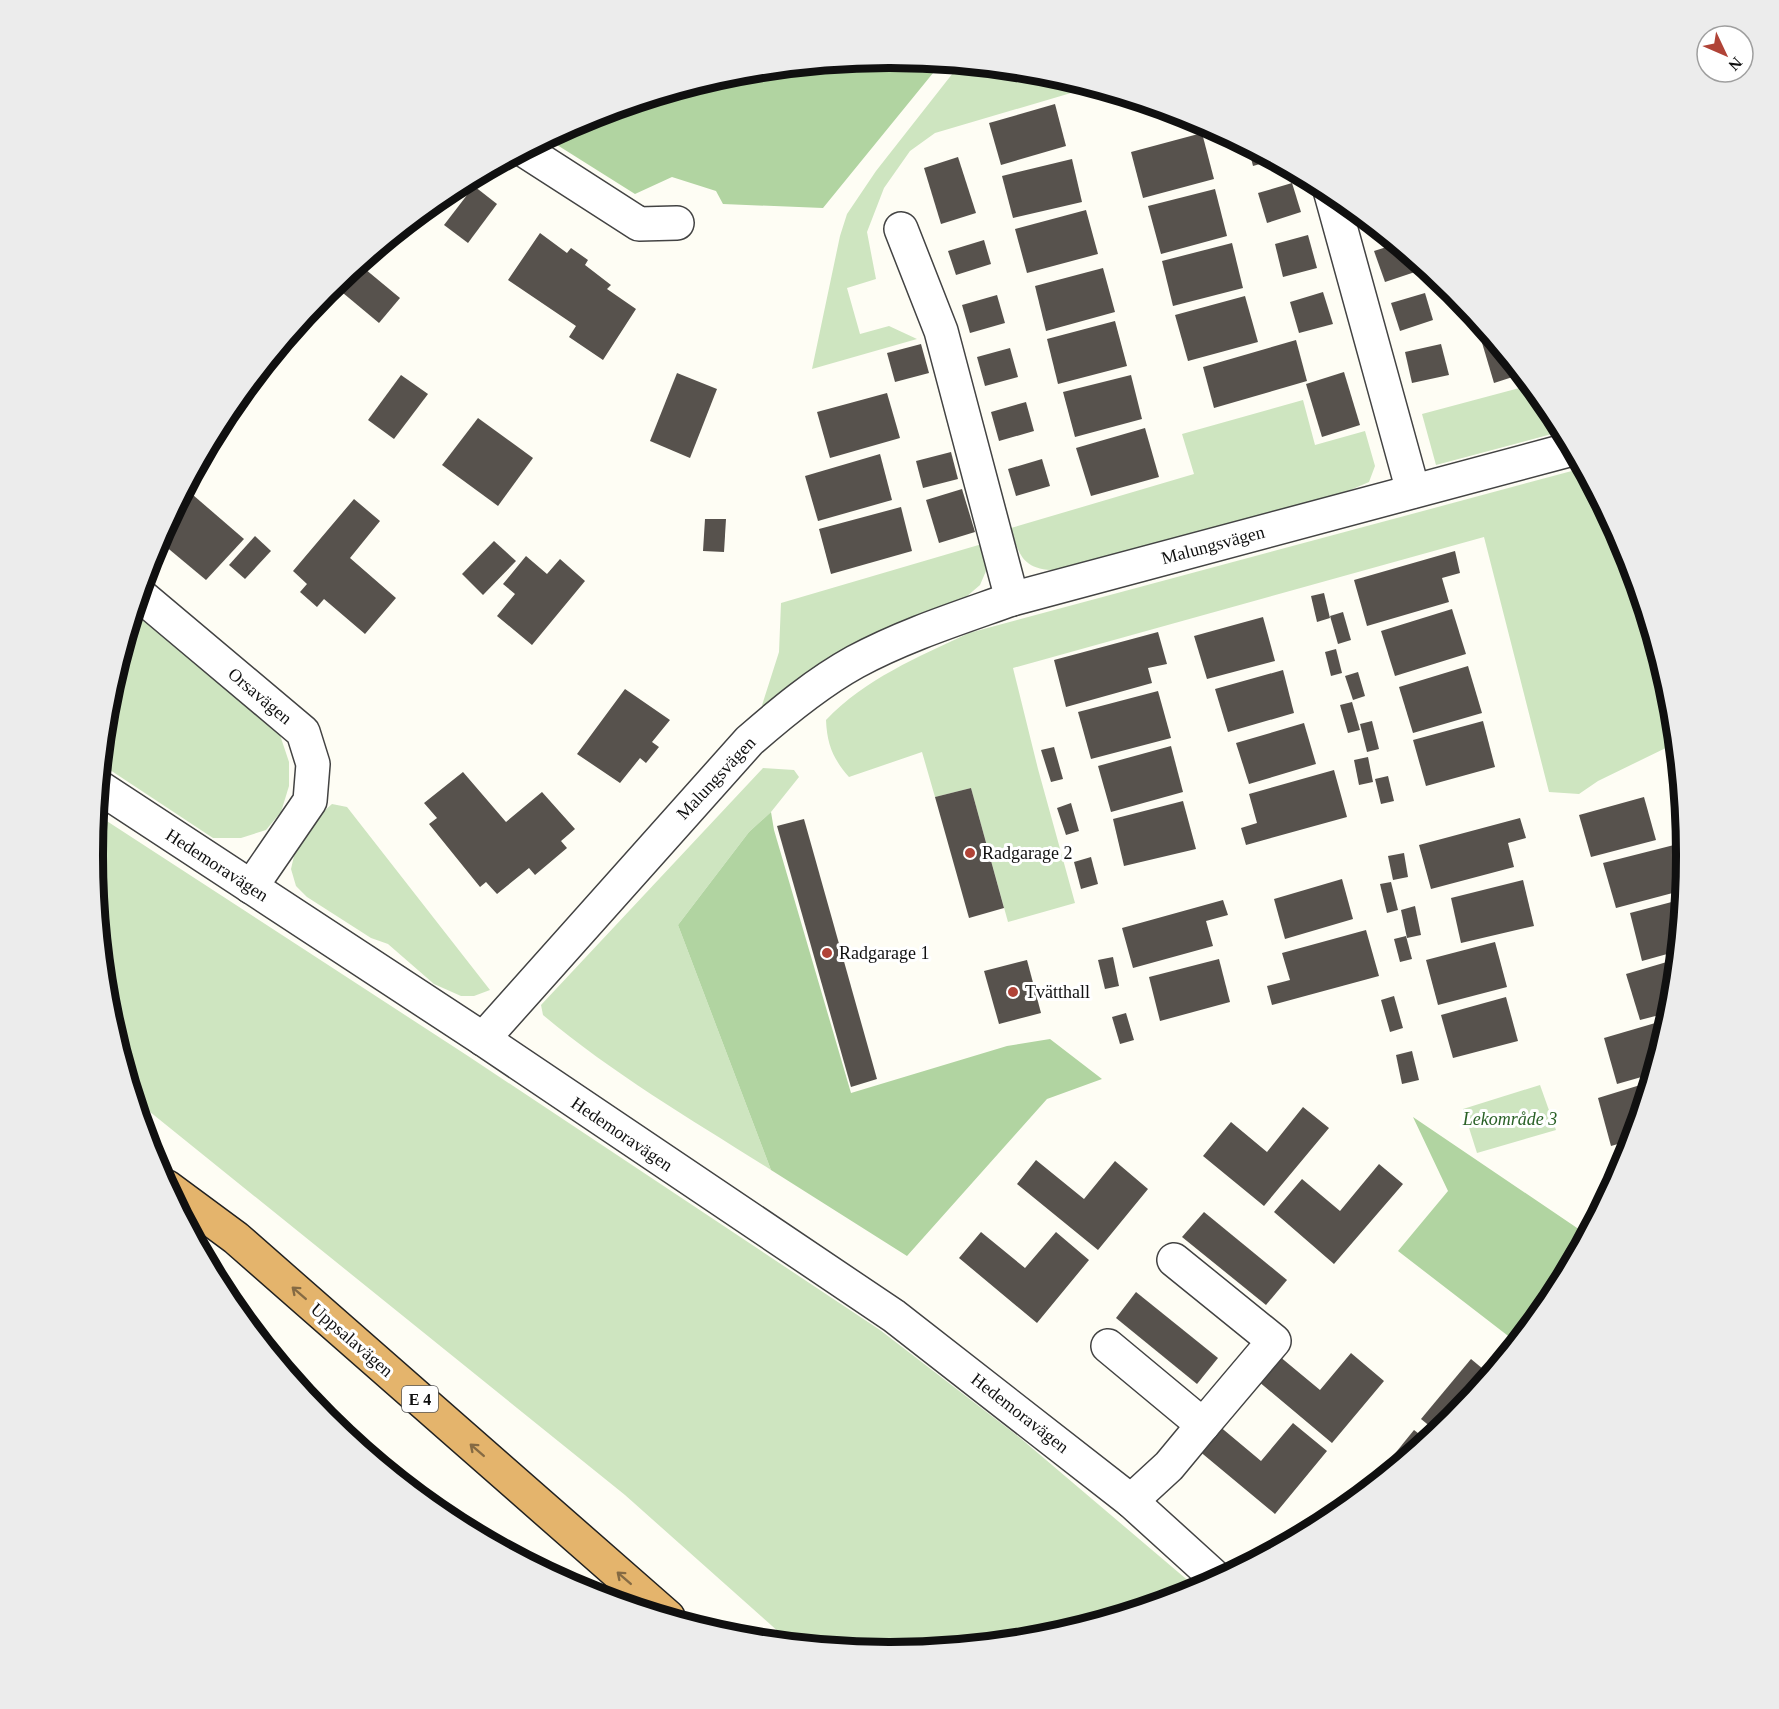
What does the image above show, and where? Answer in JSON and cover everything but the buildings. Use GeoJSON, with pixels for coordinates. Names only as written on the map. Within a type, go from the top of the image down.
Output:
{"type":"FeatureCollection","features":[{"type":"Feature","properties":{"kind":"highway","name":"Uppsalavägen"},"geometry":{"type":"LineString","coordinates":[[182,1198],[236,1238],[655,1605]]}},
{"type":"Feature","properties":{"kind":"street"},"geometry":{"type":"LineString","coordinates":[[531,154],[639,224],[676,223]]}},
{"type":"Feature","properties":{"kind":"street"},"geometry":{"type":"LineString","coordinates":[[1334,205],[1413,491]]}},
{"type":"Feature","properties":{"kind":"street"},"geometry":{"type":"LineString","coordinates":[[901,229],[941,332],[1012,599]]}},
{"type":"Feature","properties":{"kind":"street","name":"Malungsvägen"},"geometry":{"type":"LineString","coordinates":[[483,1039],[749,741],[785,709],[855,663],[927,630],[1012,599],[1565,451]]}},
{"type":"Feature","properties":{"kind":"street","name":"Orsavägen"},"geometry":{"type":"LineString","coordinates":[[145,599],[303,732],[313,764],[310,801],[251,887]]}},
{"type":"Feature","properties":{"kind":"street","name":"Hedemoravägen"},"geometry":{"type":"LineString","coordinates":[[105,791],[483,1039],[894,1316],[1131,1501],[1210,1573]]}},
{"type":"Feature","properties":{"kind":"street"},"geometry":{"type":"LineString","coordinates":[[1131,1501],[1169,1466],[1274,1341],[1174,1260]]}},
{"type":"Feature","properties":{"kind":"street"},"geometry":{"type":"LineString","coordinates":[[1108,1346],[1203,1425]]}},
{"type":"Feature","properties":{"kind":"green space"},"geometry":{"type":"Polygon","coordinates":[[[838,69],[936,69],[823,208],[723,204],[716,191],[672,177],[635,194],[554,143],[588,127],[637,109],[686,94],[736,83],[787,74],[838,69]]]}},
{"type":"Feature","properties":{"kind":"green space"},"geometry":{"type":"Polygon","coordinates":[[[955,70],[992,74],[1069,89],[1071,93],[935,133],[910,151],[884,188],[867,232],[876,279],[847,288],[860,334],[889,326],[917,339],[812,369],[840,236],[847,214],[876,171],[955,70]]]}},
{"type":"Feature","properties":{"kind":"green space"},"geometry":{"type":"Polygon","coordinates":[[[1523,387],[1554,433],[1436,465],[1422,414],[1523,387]]]}},
{"type":"Feature","properties":{"kind":"green space"},"geometry":{"type":"Polygon","coordinates":[[[1303,400],[1315,445],[1365,431],[1375,466],[1369,482],[1348,491],[1059,570],[1038,568],[1025,561],[1021,555],[1011,528],[1194,474],[1182,434],[1303,400]]]}},
{"type":"Feature","properties":{"kind":"green space"},"geometry":{"type":"Polygon","coordinates":[[[1576,470],[1617,553],[1635,602],[1650,651],[1669,746],[1598,781],[1579,794],[1549,792],[1484,537],[1013,668],[1075,903],[1008,922],[971,788],[935,797],[922,752],[849,777],[832,751],[828,736],[826,720],[858,692],[893,670],[969,633],[1576,470]]]}},
{"type":"Feature","properties":{"kind":"green space"},"geometry":{"type":"Polygon","coordinates":[[[982,544],[986,571],[980,585],[966,597],[880,633],[756,724],[779,652],[781,603],[982,544]]]}},
{"type":"Feature","properties":{"kind":"green space"},"geometry":{"type":"Polygon","coordinates":[[[141,613],[278,729],[289,762],[289,786],[281,812],[266,830],[241,838],[213,838],[107,768],[118,701],[129,651],[141,613]]]}},
{"type":"Feature","properties":{"kind":"green space"},"geometry":{"type":"Polygon","coordinates":[[[763,768],[794,770],[799,777],[771,812],[749,832],[678,925],[771,1170],[597,1057],[543,1015],[541,1005],[763,768]]]}},
{"type":"Feature","properties":{"kind":"green space"},"geometry":{"type":"Polygon","coordinates":[[[332,804],[347,807],[490,990],[474,996],[461,996],[434,984],[388,944],[371,938],[307,897],[296,886],[291,869],[294,856],[316,818],[332,804]]]}},
{"type":"Feature","properties":{"kind":"green space"},"geometry":{"type":"Polygon","coordinates":[[[771,812],[774,830],[851,1093],[1007,1046],[1050,1039],[1102,1079],[1047,1099],[907,1256],[771,1170],[678,925],[749,832],[771,812]]]}},
{"type":"Feature","properties":{"kind":"green space"},"geometry":{"type":"Polygon","coordinates":[[[103,819],[468,1056],[880,1330],[1019,1437],[1190,1582],[1093,1615],[992,1635],[890,1642],[787,1635],[781,1634],[625,1495],[144,1107],[129,1058],[109,957],[104,906],[103,819]]]}},
{"type":"Feature","properties":{"kind":"green space","name":"Lekområde 3"},"geometry":{"type":"Polygon","coordinates":[[[1540,1085],[1556,1130],[1477,1153],[1463,1109],[1540,1085]]]}},
{"type":"Feature","properties":{"kind":"green space"},"geometry":{"type":"Polygon","coordinates":[[[1413,1117],[1580,1230],[1544,1292],[1511,1338],[1398,1251],[1448,1191],[1413,1117]]]}},
{"type":"Feature","properties":{"kind":"place","name":"Radgarage 2"},"geometry":{"type":"Point","coordinates":[970,853]}},
{"type":"Feature","properties":{"kind":"place","name":"Radgarage 1"},"geometry":{"type":"Point","coordinates":[827,953]}},
{"type":"Feature","properties":{"kind":"place","name":"Tvätthall"},"geometry":{"type":"Point","coordinates":[1013,992]}}]}
